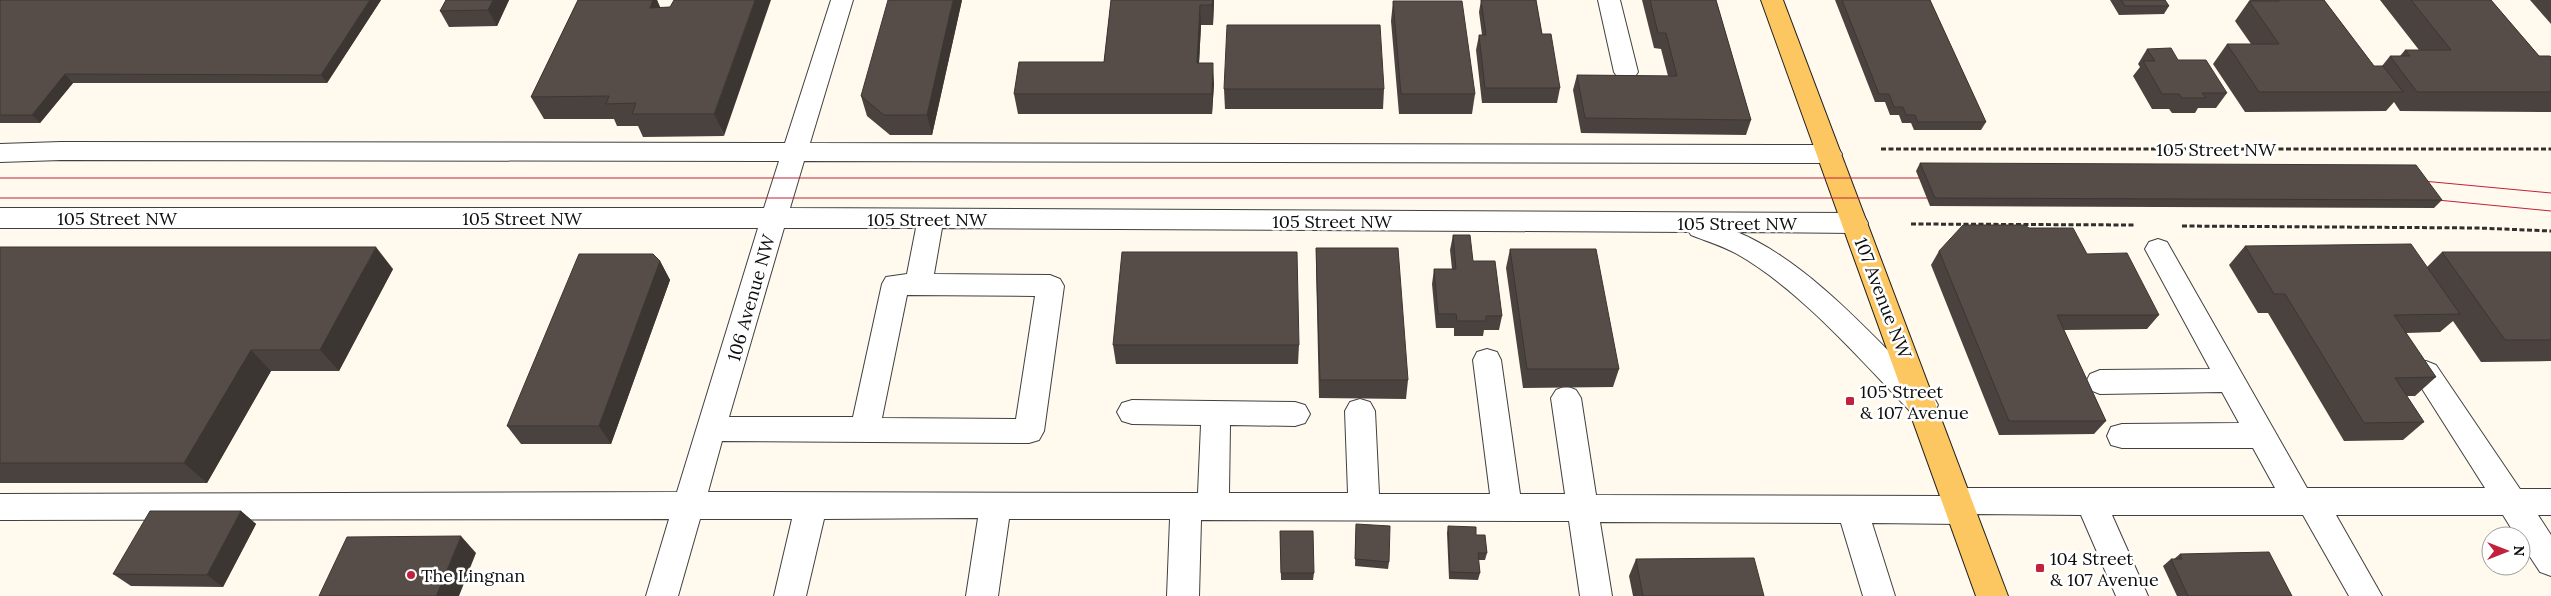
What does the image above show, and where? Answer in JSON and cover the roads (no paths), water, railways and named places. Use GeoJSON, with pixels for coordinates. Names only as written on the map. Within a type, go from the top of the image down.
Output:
{"type":"FeatureCollection","features":[{"type":"Feature","properties":{"kind":"main road","name":"107 Avenue NW"},"geometry":{"type":"LineString","coordinates":[[1772,0],[1924,406],[1992,596]]}},
{"type":"Feature","properties":{"kind":"street","name":"106 Avenue NW"},"geometry":{"type":"LineString","coordinates":[[662,596],[774,218],[842,0]]}},
{"type":"Feature","properties":{"kind":"street"},"geometry":{"type":"LineString","coordinates":[[1609,0],[1626,72]]}},
{"type":"Feature","properties":{"kind":"street"},"geometry":{"type":"LineString","coordinates":[[0,153],[61,151],[1829,154]]}},
{"type":"Feature","properties":{"kind":"street","name":"105 Street NW"},"geometry":{"type":"LineString","coordinates":[[0,218],[774,218],[1855,223]]}},
{"type":"Feature","properties":{"kind":"street"},"geometry":{"type":"LineString","coordinates":[[918,284],[931,219]]}},
{"type":"Feature","properties":{"kind":"street"},"geometry":{"type":"LineString","coordinates":[[1687,222],[1746,247],[1786,275],[1827,309],[1924,406]]}},
{"type":"Feature","properties":{"kind":"street"},"geometry":{"type":"LineString","coordinates":[[2158,249],[2262,435],[2366,596]]}},
{"type":"Feature","properties":{"kind":"street"},"geometry":{"type":"LineString","coordinates":[[712,429],[865,430],[1029,431],[1050,286],[896,284],[865,430]]}},
{"type":"Feature","properties":{"kind":"street"},"geometry":{"type":"LineString","coordinates":[[1487,360],[1507,509]]}},
{"type":"Feature","properties":{"kind":"street"},"geometry":{"type":"LineString","coordinates":[[2426,373],[2551,562]]}},
{"type":"Feature","properties":{"kind":"street"},"geometry":{"type":"LineString","coordinates":[[2100,382],[2230,380]]}},
{"type":"Feature","properties":{"kind":"street"},"geometry":{"type":"LineString","coordinates":[[1566,398],[1596,596]]}},
{"type":"Feature","properties":{"kind":"street"},"geometry":{"type":"LineString","coordinates":[[1360,411],[1364,507]]}},
{"type":"Feature","properties":{"kind":"street"},"geometry":{"type":"LineString","coordinates":[[1132,412],[1295,414]]}},
{"type":"Feature","properties":{"kind":"street"},"geometry":{"type":"LineString","coordinates":[[1183,596],[1216,413]]}},
{"type":"Feature","properties":{"kind":"street"},"geometry":{"type":"LineString","coordinates":[[2122,436],[2262,435]]}},
{"type":"Feature","properties":{"kind":"street"},"geometry":{"type":"LineString","coordinates":[[0,507],[995,505],[1507,509],[1852,509],[2091,501],[2551,502]]}},
{"type":"Feature","properties":{"kind":"street"},"geometry":{"type":"LineString","coordinates":[[2091,501],[2132,596]]}},
{"type":"Feature","properties":{"kind":"street"},"geometry":{"type":"LineString","coordinates":[[982,596],[995,505]]}},
{"type":"Feature","properties":{"kind":"street"},"geometry":{"type":"LineString","coordinates":[[790,596],[811,506]]}},
{"type":"Feature","properties":{"kind":"street"},"geometry":{"type":"LineString","coordinates":[[1852,509],[1879,596]]}},
{"type":"Feature","properties":{"kind":"tram line"},"geometry":{"type":"LineString","coordinates":[[0,178],[1932,178]]}},
{"type":"Feature","properties":{"kind":"tram line"},"geometry":{"type":"LineString","coordinates":[[2412,180],[2551,193]]}},
{"type":"Feature","properties":{"kind":"tram line"},"geometry":{"type":"LineString","coordinates":[[0,198],[1940,198]]}},
{"type":"Feature","properties":{"kind":"tram line"},"geometry":{"type":"LineString","coordinates":[[2427,199],[2551,211]]}},
{"type":"Feature","properties":{"kind":"place","name":"105 Street & 107 Avenue"},"geometry":{"type":"Point","coordinates":[1850,401]}},
{"type":"Feature","properties":{"kind":"place","name":"104 Street & 107 Avenue"},"geometry":{"type":"Point","coordinates":[2040,568]}},
{"type":"Feature","properties":{"kind":"place","name":"The Lingnan"},"geometry":{"type":"Point","coordinates":[411,575]}}]}
